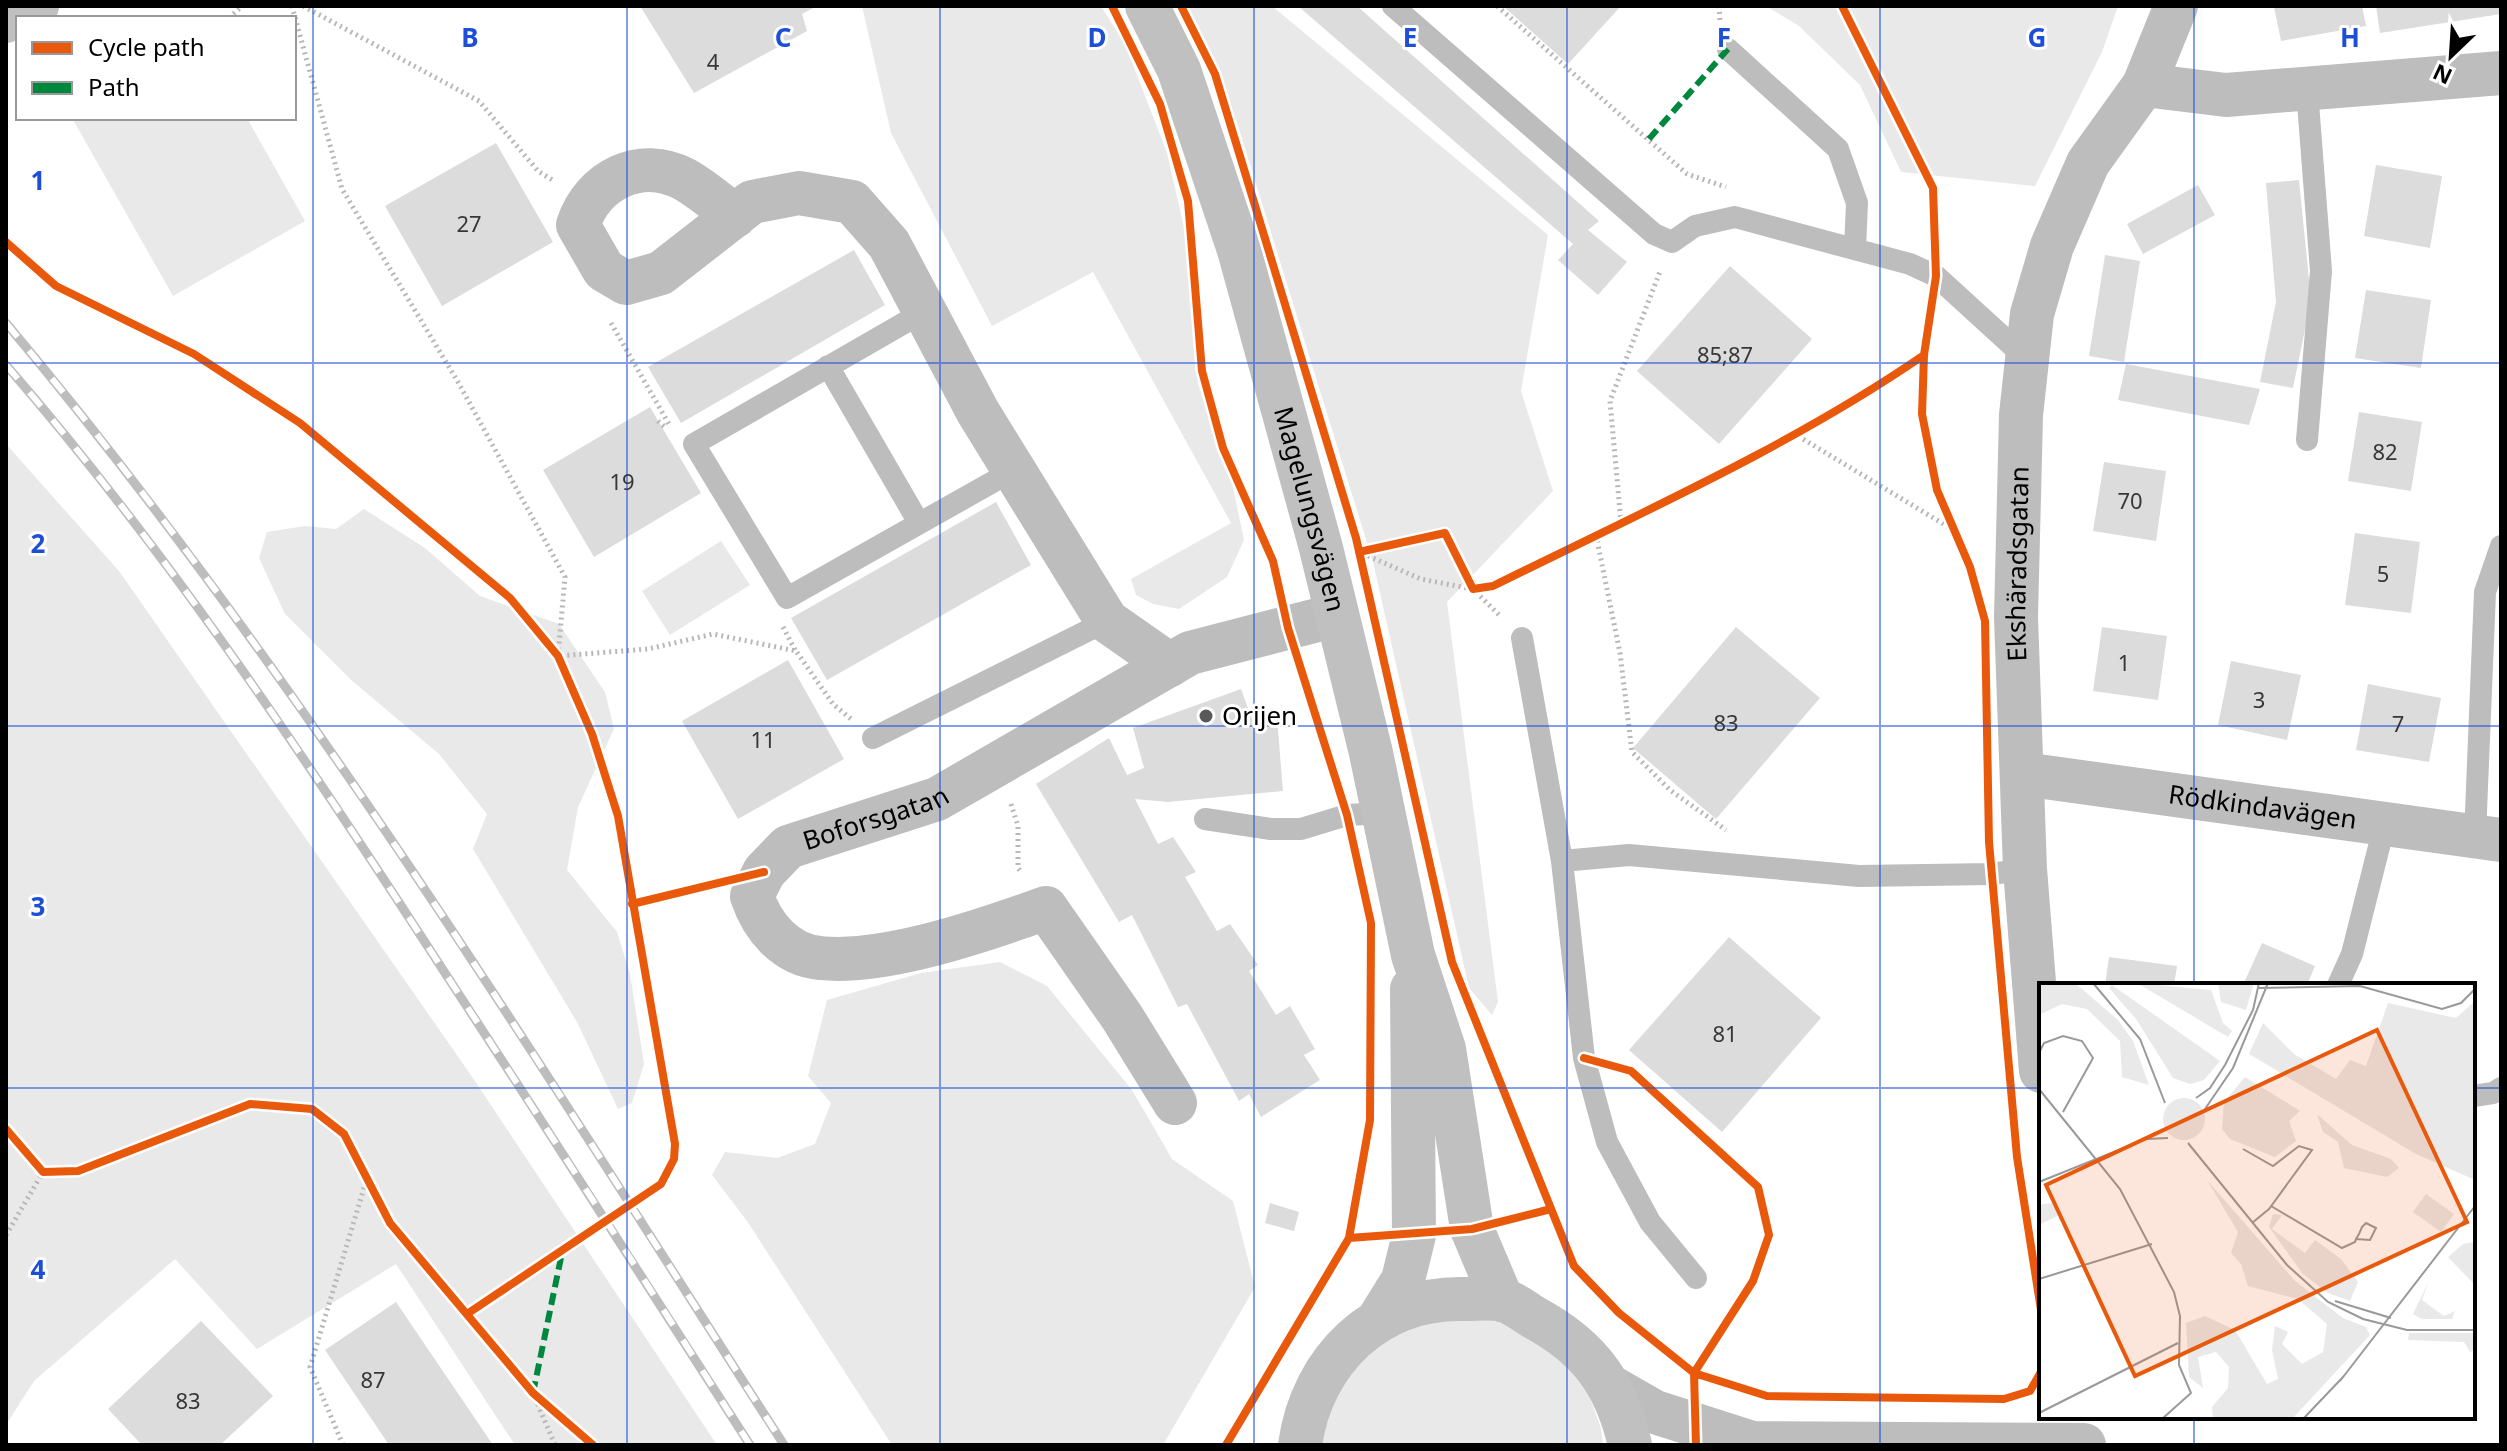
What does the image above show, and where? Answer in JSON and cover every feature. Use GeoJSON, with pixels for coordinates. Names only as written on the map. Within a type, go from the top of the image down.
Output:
{"type":"FeatureCollection","features":[{"type":"Feature","properties":{"kind":"main road"},"geometry":{"type":"LineString","coordinates":[[16,16],[37,6]]}},
{"type":"Feature","properties":{"kind":"main road","name":"Magelungsvägen"},"geometry":{"type":"LineString","coordinates":[[1132,6],[1179,70]]}},
{"type":"Feature","properties":{"kind":"main road","name":"Magelungsvägen"},"geometry":{"type":"LineString","coordinates":[[1147,6],[1179,70],[1239,250],[1337,615],[1384,813],[1413,955],[1444,1049],[1472,1229],[1502,1300]]}},
{"type":"Feature","properties":{"kind":"main road","name":"Magelungsvägen"},"geometry":{"type":"LineString","coordinates":[[1380,1317],[1403,1280],[1414,1235],[1413,955]]}},
{"type":"Feature","properties":{"kind":"main road"},"geometry":{"type":"LineString","coordinates":[[1300,1445],[1304,1417],[1330,1362],[1380,1317],[1433,1298],[1502,1300],[1569,1336],[1613,1388],[1630,1445]]}},
{"type":"Feature","properties":{"kind":"street","name":"Ekshäradsgatan"},"geometry":{"type":"LineString","coordinates":[[2039,1046],[2025,869],[2016,617],[2021,415],[2032,314],[2052,246],[2088,163],[2144,85],[2176,6]]}},
{"type":"Feature","properties":{"kind":"street"},"geometry":{"type":"LineString","coordinates":[[2144,85],[2226,95],[2501,73]]}},
{"type":"Feature","properties":{"kind":"street"},"geometry":{"type":"LineString","coordinates":[[735,216],[683,179],[653,168],[615,178],[585,202],[578,225],[604,270],[626,283],[661,273],[735,216],[752,202],[799,193],[852,202],[889,244],[1014,470],[1107,621],[1170,665]]}},
{"type":"Feature","properties":{"kind":"street","name":"Boforsgatan"},"geometry":{"type":"LineString","coordinates":[[1175,1103],[1122,1017],[1046,908],[888,954],[819,958],[786,946],[760,920],[752,896],[764,872],[788,847],[937,799],[1190,653],[1337,615]]}},
{"type":"Feature","properties":{"kind":"street","name":"Rödkindavägen"},"geometry":{"type":"LineString","coordinates":[[2023,774],[2488,838]]}},
{"type":"Feature","properties":{"kind":"street"},"geometry":{"type":"LineString","coordinates":[[1613,1388],[1655,1412],[1748,1444],[2084,1445]]}},
{"type":"Feature","properties":{"kind":"street"},"geometry":{"type":"LineString","coordinates":[[2098,1419],[2105,1445]]}},
{"type":"Feature","properties":{"kind":"lane"},"geometry":{"type":"LineString","coordinates":[[1393,6],[1654,234],[1672,242],[1695,226],[1735,217],[1910,264],[1936,276],[2027,359]]}},
{"type":"Feature","properties":{"kind":"lane"},"geometry":{"type":"LineString","coordinates":[[1728,49],[1838,149],[1857,203],[1855,249]]}},
{"type":"Feature","properties":{"kind":"lane"},"geometry":{"type":"LineString","coordinates":[[2307,90],[2321,271],[2307,440]]}},
{"type":"Feature","properties":{"kind":"lane"},"geometry":{"type":"LineString","coordinates":[[925,311],[694,444],[787,598],[1014,470]]}},
{"type":"Feature","properties":{"kind":"lane"},"geometry":{"type":"LineString","coordinates":[[828,366],[919,523]]}},
{"type":"Feature","properties":{"kind":"lane"},"geometry":{"type":"LineString","coordinates":[[2488,838],[2485,592],[2501,546]]}},
{"type":"Feature","properties":{"kind":"lane"},"geometry":{"type":"LineString","coordinates":[[873,738],[1107,621]]}},
{"type":"Feature","properties":{"kind":"lane"},"geometry":{"type":"LineString","coordinates":[[1522,638],[1562,861],[1584,1058],[1607,1142],[1650,1222],[1696,1278]]}},
{"type":"Feature","properties":{"kind":"lane"},"geometry":{"type":"LineString","coordinates":[[1205,819],[1271,829],[1301,829],[1347,815],[1384,813]]}},
{"type":"Feature","properties":{"kind":"lane"},"geometry":{"type":"LineString","coordinates":[[2339,983],[2352,954],[2385,823]]}},
{"type":"Feature","properties":{"kind":"lane"},"geometry":{"type":"LineString","coordinates":[[1562,861],[1629,855],[1859,876],[1992,874],[2025,869]]}},
{"type":"Feature","properties":{"kind":"lane"},"geometry":{"type":"LineString","coordinates":[[2475,1096],[2493,1093],[2501,1088]]}},
{"type":"Feature","properties":{"kind":"path"},"geometry":{"type":"LineString","coordinates":[[303,6],[479,101],[538,171],[585,202]]}},
{"type":"Feature","properties":{"kind":"path"},"geometry":{"type":"LineString","coordinates":[[1497,6],[1687,174],[1733,189]]}},
{"type":"Feature","properties":{"kind":"path"},"geometry":{"type":"LineString","coordinates":[[296,21],[342,189],[458,382],[565,577],[558,656]]}},
{"type":"Feature","properties":{"kind":"path"},"geometry":{"type":"LineString","coordinates":[[1621,523],[1610,401],[1672,242]]}},
{"type":"Feature","properties":{"kind":"path"},"geometry":{"type":"LineString","coordinates":[[1780,440],[1805,427]]}},
{"type":"Feature","properties":{"kind":"path"},"geometry":{"type":"LineString","coordinates":[[1793,433],[1955,531]]}},
{"type":"Feature","properties":{"kind":"path"},"geometry":{"type":"LineString","coordinates":[[1583,542],[1635,517]]}},
{"type":"Feature","properties":{"kind":"path"},"geometry":{"type":"LineString","coordinates":[[1949,517],[1960,543]]}},
{"type":"Feature","properties":{"kind":"path"},"geometry":{"type":"LineString","coordinates":[[1478,588],[1421,579],[1359,552],[1445,533],[1478,588],[1522,638]]}},
{"type":"Feature","properties":{"kind":"path"},"geometry":{"type":"LineString","coordinates":[[1596,535],[1620,653],[1632,752],[1670,790],[1720,828],[1735,834]]}},
{"type":"Feature","properties":{"kind":"path"},"geometry":{"type":"LineString","coordinates":[[558,656],[648,649],[713,634],[796,651],[833,704],[873,738]]}},
{"type":"Feature","properties":{"kind":"path"},"geometry":{"type":"LineString","coordinates":[[548,644],[558,656],[563,669]]}},
{"type":"Feature","properties":{"kind":"path"},"geometry":{"type":"LineString","coordinates":[[1008,797],[1018,826],[1018,868],[1026,878]]}},
{"type":"Feature","properties":{"kind":"path"},"geometry":{"type":"LineString","coordinates":[[35,1165],[43,1172],[55,1172]]}},
{"type":"Feature","properties":{"kind":"path"},"geometry":{"type":"LineString","coordinates":[[361,1167],[373,1189]]}},
{"type":"Feature","properties":{"kind":"path"},"geometry":{"type":"LineString","coordinates":[[6,1235],[43,1172]]}},
{"type":"Feature","properties":{"kind":"path"},"geometry":{"type":"LineString","coordinates":[[343,1445],[310,1367],[367,1178]]}},
{"type":"Feature","properties":{"kind":"path"},"geometry":{"type":"LineString","coordinates":[[2030,1391],[2039,1375]]}},
{"type":"Feature","properties":{"kind":"path"},"geometry":{"type":"LineString","coordinates":[[524,1382],[557,1414]]}},
{"type":"Feature","properties":{"kind":"path"},"geometry":{"type":"LineString","coordinates":[[533,1393],[555,1445]]}},
{"type":"Feature","properties":{"kind":"shaded area"},"geometry":{"type":"Polygon","coordinates":[[[862,6],[1101,6],[1125,44],[1167,153],[1188,245],[1198,384],[1230,473],[1244,540],[1227,577],[1179,609],[1153,604],[1136,595],[1131,579],[1231,523],[1093,272],[992,326],[891,133],[862,6]]]}},
{"type":"Feature","properties":{"kind":"shaded area"},"geometry":{"type":"Polygon","coordinates":[[[1185,6],[1272,6],[1548,235],[1521,391],[1553,491],[1447,602],[1498,1002],[1492,1015],[1469,988],[1373,562],[1239,129],[1185,6]]]}},
{"type":"Feature","properties":{"kind":"shaded area"},"geometry":{"type":"Polygon","coordinates":[[[1766,6],[2118,6],[2102,52],[2035,186],[1901,172],[1860,85],[1799,26],[1766,6]]]}},
{"type":"Feature","properties":{"kind":"shaded area"},"geometry":{"type":"Polygon","coordinates":[[[73,120],[248,120],[305,221],[173,296],[73,120]]]}},
{"type":"Feature","properties":{"kind":"shaded area"},"geometry":{"type":"Polygon","coordinates":[[[6,444],[119,571],[473,1078],[717,1445],[515,1445],[396,1264],[257,1349],[175,1259],[34,1381],[6,1425],[6,444]]]}},
{"type":"Feature","properties":{"kind":"shaded area"},"geometry":{"type":"Polygon","coordinates":[[[364,509],[425,548],[480,596],[559,624],[605,692],[614,729],[578,807],[567,870],[617,932],[630,974],[644,1064],[632,1103],[618,1109],[577,1022],[473,849],[487,814],[439,754],[350,679],[285,614],[259,558],[267,532],[305,526],[336,529],[364,509]]]}},
{"type":"Feature","properties":{"kind":"shaded area"},"geometry":{"type":"Polygon","coordinates":[[[721,541],[750,585],[670,635],[642,591],[721,541]]]}},
{"type":"Feature","properties":{"kind":"shaded area"},"geometry":{"type":"Polygon","coordinates":[[[1000,962],[1047,986],[1132,1090],[1172,1159],[1233,1201],[1255,1287],[1163,1445],[892,1445],[747,1221],[712,1175],[725,1152],[777,1158],[815,1144],[831,1103],[808,1076],[827,1000],[921,973],[1000,962]]]}},
{"type":"Feature","properties":{"kind":"shaded area"},"geometry":{"type":"Polygon","coordinates":[[[1467,1316],[1504,1322],[1566,1362],[1588,1393],[1601,1428],[1603,1445],[1319,1445],[1340,1382],[1394,1332],[1467,1316]]]}},
{"type":"Feature","properties":{"kind":"building"},"geometry":{"type":"Polygon","coordinates":[[[640,6],[817,6],[802,14],[807,31],[694,93],[640,6]]]}},
{"type":"Feature","properties":{"kind":"building"},"geometry":{"type":"Polygon","coordinates":[[[1298,6],[1357,6],[1599,221],[1588,230],[1627,262],[1598,295],[1558,260],[1573,244],[1298,6]]]}},
{"type":"Feature","properties":{"kind":"building"},"geometry":{"type":"Polygon","coordinates":[[[1503,6],[1621,6],[1568,64],[1503,6]]]}},
{"type":"Feature","properties":{"kind":"building"},"geometry":{"type":"Polygon","coordinates":[[[2362,6],[2366,26],[2281,41],[2274,7],[2362,6]]]}},
{"type":"Feature","properties":{"kind":"building"},"geometry":{"type":"Polygon","coordinates":[[[2376,6],[2501,6],[2501,14],[2380,33],[2376,6]]]}},
{"type":"Feature","properties":{"kind":"building"},"geometry":{"type":"Polygon","coordinates":[[[496,143],[553,242],[442,306],[385,206],[496,143]]]}},
{"type":"Feature","properties":{"kind":"building"},"geometry":{"type":"Polygon","coordinates":[[[2376,165],[2442,176],[2430,248],[2364,236],[2376,165]]]}},
{"type":"Feature","properties":{"kind":"building"},"geometry":{"type":"Polygon","coordinates":[[[2299,180],[2311,300],[2293,388],[2260,382],[2276,302],[2266,183],[2299,180]]]}},
{"type":"Feature","properties":{"kind":"building"},"geometry":{"type":"Polygon","coordinates":[[[2198,185],[2215,215],[2143,254],[2127,224],[2198,185]]]}},
{"type":"Feature","properties":{"kind":"building"},"geometry":{"type":"Polygon","coordinates":[[[854,250],[885,305],[681,423],[648,367],[854,250]]]}},
{"type":"Feature","properties":{"kind":"building"},"geometry":{"type":"Polygon","coordinates":[[[2105,255],[2140,261],[2124,362],[2089,356],[2105,255]]]}},
{"type":"Feature","properties":{"kind":"building"},"geometry":{"type":"Polygon","coordinates":[[[1730,266],[1812,339],[1719,444],[1637,371],[1730,266]]]}},
{"type":"Feature","properties":{"kind":"building"},"geometry":{"type":"Polygon","coordinates":[[[2366,290],[2431,300],[2421,368],[2355,358],[2366,290]]]}},
{"type":"Feature","properties":{"kind":"building"},"geometry":{"type":"Polygon","coordinates":[[[2126,364],[2260,389],[2249,425],[2118,400],[2126,364]]]}},
{"type":"Feature","properties":{"kind":"building"},"geometry":{"type":"Polygon","coordinates":[[[650,407],[701,493],[594,557],[543,470],[650,407]]]}},
{"type":"Feature","properties":{"kind":"building"},"geometry":{"type":"Polygon","coordinates":[[[2359,412],[2422,422],[2411,491],[2348,481],[2359,412]]]}},
{"type":"Feature","properties":{"kind":"building"},"geometry":{"type":"Polygon","coordinates":[[[2104,462],[2166,471],[2156,541],[2093,531],[2104,462]]]}},
{"type":"Feature","properties":{"kind":"building"},"geometry":{"type":"Polygon","coordinates":[[[996,502],[1031,565],[827,680],[791,618],[996,502]]]}},
{"type":"Feature","properties":{"kind":"building"},"geometry":{"type":"Polygon","coordinates":[[[2355,533],[2420,542],[2411,613],[2345,605],[2355,533]]]}},
{"type":"Feature","properties":{"kind":"building"},"geometry":{"type":"Polygon","coordinates":[[[1736,627],[1820,698],[1716,819],[1633,748],[1736,627]]]}},
{"type":"Feature","properties":{"kind":"building"},"geometry":{"type":"Polygon","coordinates":[[[2102,627],[2167,636],[2158,700],[2093,691],[2102,627]]]}},
{"type":"Feature","properties":{"kind":"building"},"geometry":{"type":"Polygon","coordinates":[[[788,660],[844,759],[738,819],[682,721],[788,660]]]}},
{"type":"Feature","properties":{"kind":"building"},"geometry":{"type":"Polygon","coordinates":[[[2231,661],[2301,675],[2287,740],[2218,725],[2231,661]]]}},
{"type":"Feature","properties":{"kind":"building"},"geometry":{"type":"Polygon","coordinates":[[[2368,684],[2441,698],[2429,762],[2356,750],[2368,684]]]}},
{"type":"Feature","properties":{"kind":"building"},"geometry":{"type":"Polygon","coordinates":[[[1241,689],[1252,719],[1277,718],[1283,791],[1168,802],[1135,799],[1158,844],[1173,837],[1196,872],[1185,877],[1217,931],[1230,924],[1258,965],[1249,971],[1276,1015],[1290,1006],[1315,1049],[1304,1055],[1320,1080],[1261,1117],[1249,1094],[1239,1101],[1187,1004],[1178,1007],[1132,915],[1119,922],[1036,784],[1109,738],[1127,775],[1144,768],[1133,728],[1241,689]]]}},
{"type":"Feature","properties":{"kind":"building"},"geometry":{"type":"Polygon","coordinates":[[[1729,937],[1821,1018],[1722,1132],[1629,1050],[1729,937]]]}},
{"type":"Feature","properties":{"kind":"building"},"geometry":{"type":"Polygon","coordinates":[[[2262,943],[2315,966],[2308,983],[2244,983],[2262,943]]]}},
{"type":"Feature","properties":{"kind":"building"},"geometry":{"type":"Polygon","coordinates":[[[2109,957],[2177,966],[2174,983],[2105,983],[2109,957]]]}},
{"type":"Feature","properties":{"kind":"building"},"geometry":{"type":"Polygon","coordinates":[[[1270,1203],[1299,1212],[1294,1231],[1265,1223],[1270,1203]]]}},
{"type":"Feature","properties":{"kind":"building"},"geometry":{"type":"Polygon","coordinates":[[[396,1302],[493,1445],[389,1445],[325,1350],[396,1302]]]}},
{"type":"Feature","properties":{"kind":"building"},"geometry":{"type":"Polygon","coordinates":[[[201,1321],[273,1396],[220,1445],[142,1445],[108,1409],[201,1321]]]}},
{"type":"Feature","properties":{"kind":"railway"},"geometry":{"type":"LineString","coordinates":[[6,323],[217,592],[316,730],[507,1014],[784,1445]]}},
{"type":"Feature","properties":{"kind":"railway"},"geometry":{"type":"LineString","coordinates":[[6,365],[117,500],[271,712],[459,994],[750,1445]]}},
{"type":"Feature","properties":{"kind":"marked path"},"geometry":{"type":"LineString","coordinates":[[1649,139],[1728,49]]}},
{"type":"Feature","properties":{"kind":"marked path"},"geometry":{"type":"LineString","coordinates":[[533,1393],[563,1248]]}},
{"type":"Feature","properties":{"kind":"cycle path"},"geometry":{"type":"LineString","coordinates":[[1112,6],[1160,104],[1188,201],[1202,371],[1223,448],[1273,561],[1288,628],[1347,815],[1371,923],[1370,1120],[1349,1238],[1226,1445]]}},
{"type":"Feature","properties":{"kind":"cycle path"},"geometry":{"type":"LineString","coordinates":[[1181,6],[1215,74],[1356,538],[1452,962],[1574,1266],[1619,1313],[1694,1373],[1696,1445]]}},
{"type":"Feature","properties":{"kind":"cycle path"},"geometry":{"type":"LineString","coordinates":[[1842,6],[1933,188],[1936,276],[1924,355],[1922,414],[1937,490],[1970,567],[1985,621],[1989,842],[2017,1157],[2039,1297]]}},
{"type":"Feature","properties":{"kind":"cycle path"},"geometry":{"type":"LineString","coordinates":[[6,242],[56,286],[194,354],[300,423],[510,598],[558,656],[592,734],[618,816],[675,1144],[674,1159],[661,1184],[467,1314]]}},
{"type":"Feature","properties":{"kind":"cycle path"},"geometry":{"type":"LineString","coordinates":[[1359,552],[1445,533],[1473,589],[1493,586],[1767,450],[1924,355]]}},
{"type":"Feature","properties":{"kind":"cycle path"},"geometry":{"type":"LineString","coordinates":[[632,904],[764,872]]}},
{"type":"Feature","properties":{"kind":"cycle path"},"geometry":{"type":"LineString","coordinates":[[1584,1058],[1631,1071],[1758,1187],[1769,1235],[1753,1281],[1694,1373],[1767,1396],[2004,1399],[2030,1391],[2039,1375]]}},
{"type":"Feature","properties":{"kind":"cycle path"},"geometry":{"type":"LineString","coordinates":[[6,1129],[43,1172],[78,1171],[250,1104],[312,1109],[344,1134],[390,1223],[533,1393],[593,1445]]}},
{"type":"Feature","properties":{"kind":"cycle path"},"geometry":{"type":"LineString","coordinates":[[1349,1238],[1472,1229],[1551,1209]]}},
{"type":"Feature","properties":{"kind":"place","name":"Orijen"},"geometry":{"type":"Point","coordinates":[1206,716]}}]}
